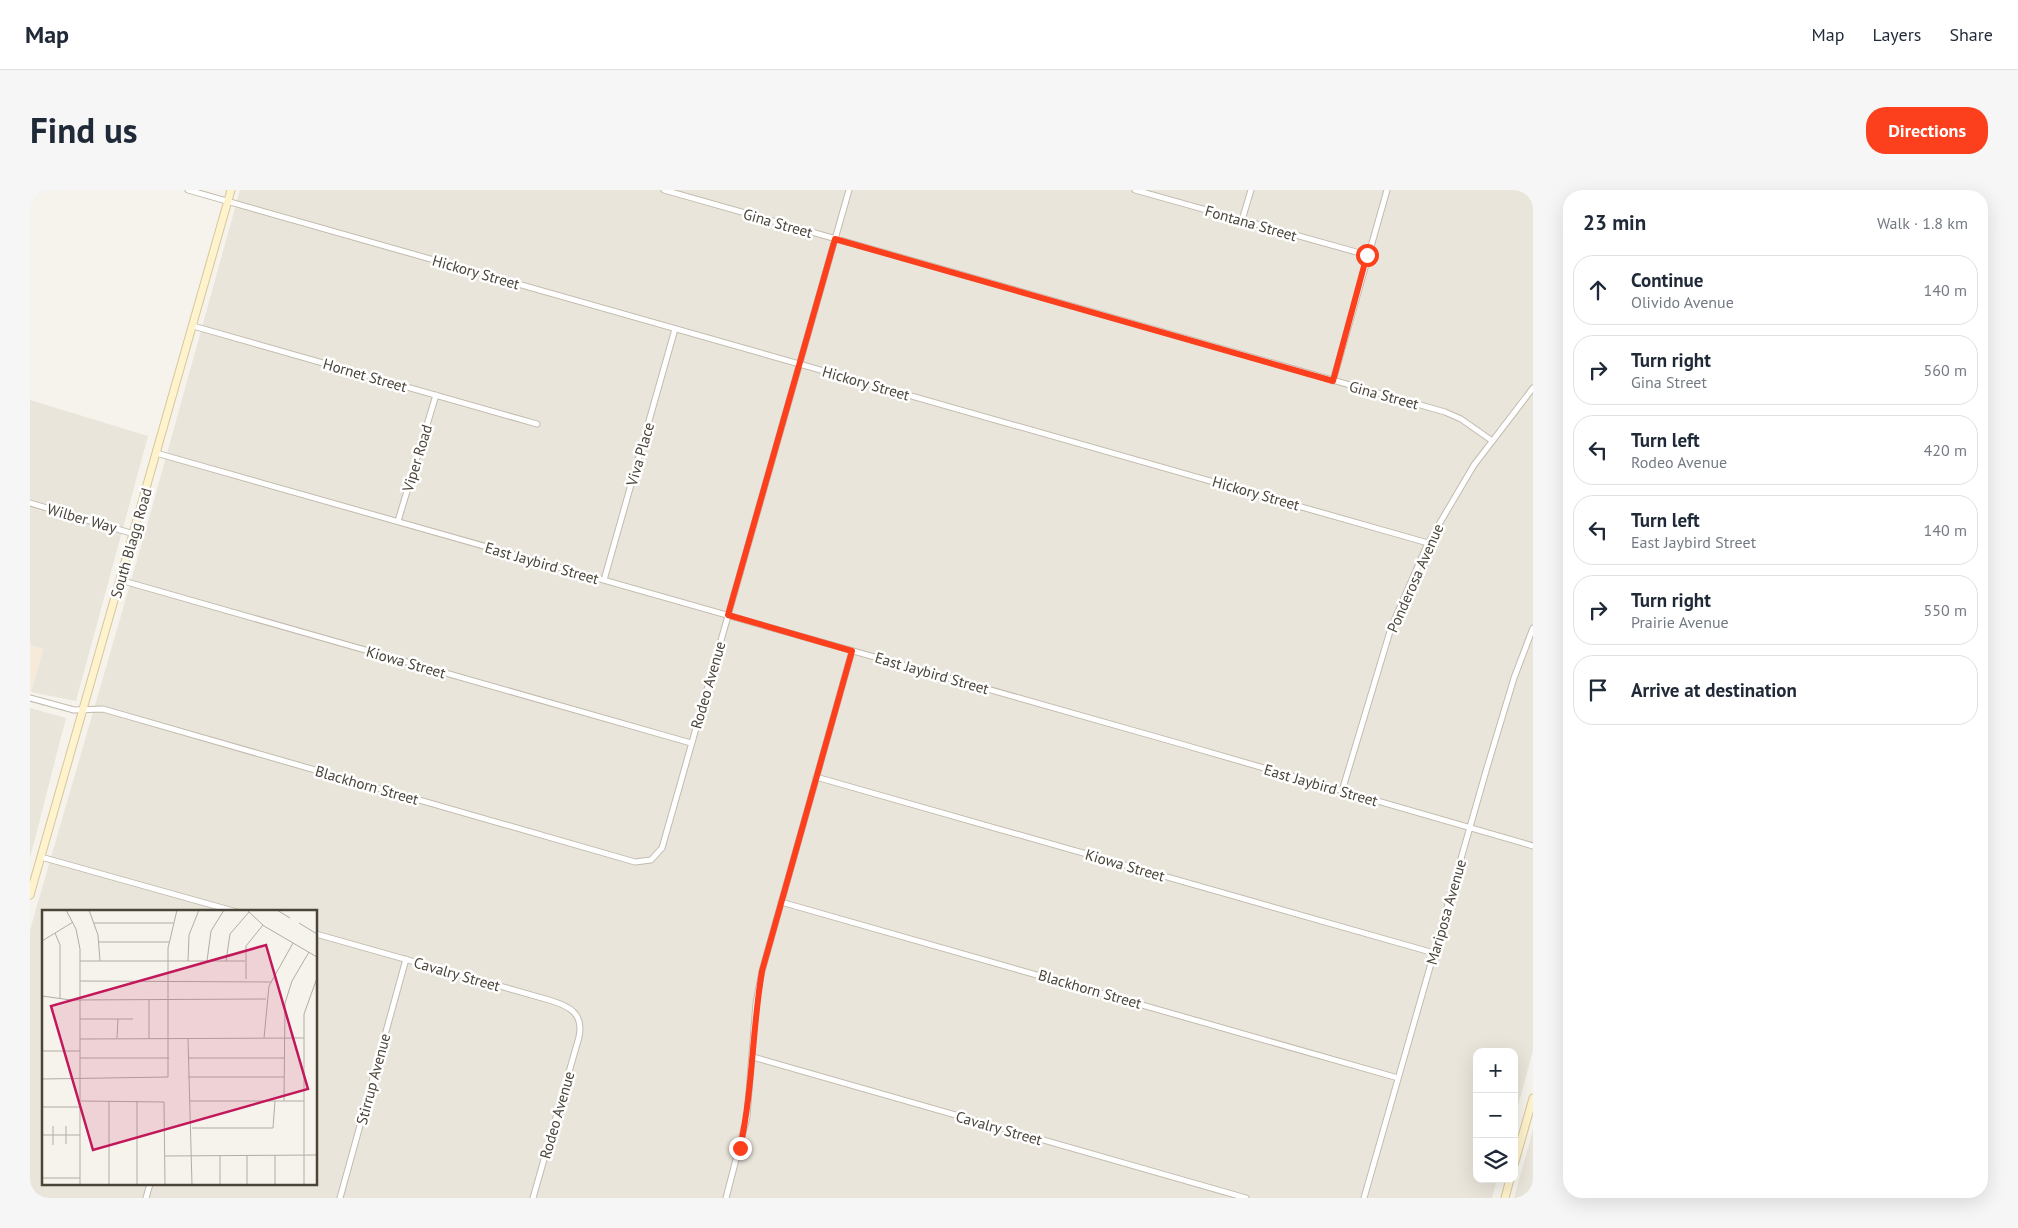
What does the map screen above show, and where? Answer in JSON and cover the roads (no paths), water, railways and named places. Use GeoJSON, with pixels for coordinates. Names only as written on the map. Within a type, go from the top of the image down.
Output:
{"type":"FeatureCollection","features":[{"type":"Feature","properties":{"kind":"main road","name":"South Blagg Road"},"geometry":{"type":"LineString","coordinates":[[30,895],[231,190]]}},
{"type":"Feature","properties":{"kind":"main road"},"geometry":{"type":"LineString","coordinates":[[1518,1153],[1531,1112],[1533,1098]]}},
{"type":"Feature","properties":{"kind":"main road"},"geometry":{"type":"LineString","coordinates":[[1505,1198],[1509,1183]]}},
{"type":"Feature","properties":{"kind":"street","name":"Hickory Street"},"geometry":{"type":"LineString","coordinates":[[188,190],[1428,543]]}},
{"type":"Feature","properties":{"kind":"street","name":"Gina Street"},"geometry":{"type":"LineString","coordinates":[[664,190],[1445,412],[1461,419],[1491,440]]}},
{"type":"Feature","properties":{"kind":"street","name":"Rodeo Avenue"},"geometry":{"type":"LineString","coordinates":[[651,860],[662,848],[849,190]]}},
{"type":"Feature","properties":{"kind":"street","name":"Fontana Street"},"geometry":{"type":"LineString","coordinates":[[1135,190],[1367,255]]}},
{"type":"Feature","properties":{"kind":"street"},"geometry":{"type":"LineString","coordinates":[[1242,220],[1251,190]]}},
{"type":"Feature","properties":{"kind":"street"},"geometry":{"type":"LineString","coordinates":[[1333,381],[1367,255],[1387,190]]}},
{"type":"Feature","properties":{"kind":"street","name":"Hornet Street"},"geometry":{"type":"LineString","coordinates":[[193,326],[537,424]]}},
{"type":"Feature","properties":{"kind":"street","name":"Viva Place"},"geometry":{"type":"LineString","coordinates":[[604,580],[675,328]]}},
{"type":"Feature","properties":{"kind":"street","name":"Ponderosa Avenue"},"geometry":{"type":"LineString","coordinates":[[1342,791],[1391,628],[1428,543],[1453,498],[1491,440],[1533,388]]}},
{"type":"Feature","properties":{"kind":"street","name":"Viper Road"},"geometry":{"type":"LineString","coordinates":[[398,521],[436,395]]}},
{"type":"Feature","properties":{"kind":"street","name":"East Jaybird Street"},"geometry":{"type":"LineString","coordinates":[[156,453],[1533,846]]}},
{"type":"Feature","properties":{"kind":"street","name":"Wilber Way"},"geometry":{"type":"LineString","coordinates":[[30,503],[134,534]]}},
{"type":"Feature","properties":{"kind":"street","name":"Kiowa Street"},"geometry":{"type":"LineString","coordinates":[[120,580],[691,743]]}},
{"type":"Feature","properties":{"kind":"street","name":"Mariposa Avenue"},"geometry":{"type":"LineString","coordinates":[[1364,1198],[1514,678],[1533,628]]}},
{"type":"Feature","properties":{"kind":"street"},"geometry":{"type":"LineString","coordinates":[[726,1198],[747,1116],[756,1003],[762,971],[852,651]]}},
{"type":"Feature","properties":{"kind":"street","name":"Blackhorn Street"},"geometry":{"type":"LineString","coordinates":[[30,698],[83,712],[104,709],[634,862],[651,860]]}},
{"type":"Feature","properties":{"kind":"street","name":"Kiowa Street"},"geometry":{"type":"LineString","coordinates":[[816,777],[1434,954]]}},
{"type":"Feature","properties":{"kind":"street"},"geometry":{"type":"LineString","coordinates":[[41,857],[226,910]]}},
{"type":"Feature","properties":{"kind":"street","name":"Blackhorn Street"},"geometry":{"type":"LineString","coordinates":[[781,902],[1398,1078]]}},
{"type":"Feature","properties":{"kind":"street","name":"Cavalry Street"},"geometry":{"type":"LineString","coordinates":[[318,935],[565,1005],[578,1016],[580,1032]]}},
{"type":"Feature","properties":{"kind":"street","name":"Stirrup Avenue"},"geometry":{"type":"LineString","coordinates":[[340,1198],[406,960]]}},
{"type":"Feature","properties":{"kind":"street","name":"Rodeo Avenue"},"geometry":{"type":"LineString","coordinates":[[533,1198],[580,1032]]}},
{"type":"Feature","properties":{"kind":"street","name":"Cavalry Street"},"geometry":{"type":"LineString","coordinates":[[753,1057],[1246,1198]]}}]}
